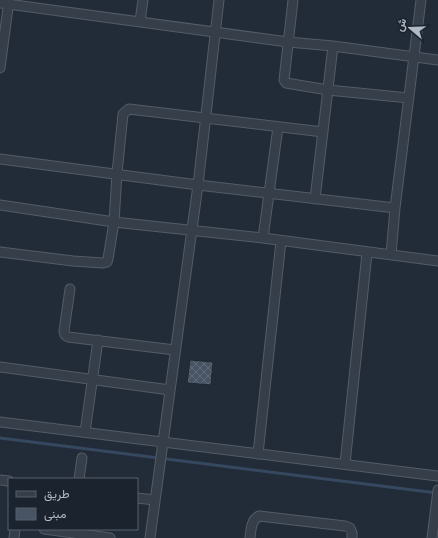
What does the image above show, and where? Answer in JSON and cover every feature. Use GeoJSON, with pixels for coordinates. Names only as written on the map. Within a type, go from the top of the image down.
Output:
{"type":"FeatureCollection","features":[{"type":"Feature","properties":{"kind":"street"},"geometry":{"type":"LineString","coordinates":[[140,21],[143,0]]}},
{"type":"Feature","properties":{"kind":"street"},"geometry":{"type":"LineString","coordinates":[[150,538],[198,185],[219,0]]}},
{"type":"Feature","properties":{"kind":"street"},"geometry":{"type":"LineString","coordinates":[[293,0],[284,80],[286,83],[328,90],[409,98]]}},
{"type":"Feature","properties":{"kind":"street"},"geometry":{"type":"LineString","coordinates":[[391,255],[395,208],[421,0]]}},
{"type":"Feature","properties":{"kind":"street"},"geometry":{"type":"LineString","coordinates":[[0,68],[6,2],[288,42],[333,46],[438,60]]}},
{"type":"Feature","properties":{"kind":"street"},"geometry":{"type":"LineString","coordinates":[[315,198],[333,46]]}},
{"type":"Feature","properties":{"kind":"street"},"geometry":{"type":"LineString","coordinates":[[0,252],[73,261],[107,262],[114,222],[123,114],[129,109],[323,132]]}},
{"type":"Feature","properties":{"kind":"street"},"geometry":{"type":"LineString","coordinates":[[263,238],[278,127]]}},
{"type":"Feature","properties":{"kind":"street"},"geometry":{"type":"LineString","coordinates":[[0,159],[117,173],[198,185],[395,208]]}},
{"type":"Feature","properties":{"kind":"street"},"geometry":{"type":"LineString","coordinates":[[0,205],[114,222],[263,238],[367,253],[438,261]]}},
{"type":"Feature","properties":{"kind":"street"},"geometry":{"type":"LineString","coordinates":[[258,454],[282,241]]}},
{"type":"Feature","properties":{"kind":"street"},"geometry":{"type":"LineString","coordinates":[[345,464],[367,253]]}},
{"type":"Feature","properties":{"kind":"street"},"geometry":{"type":"LineString","coordinates":[[70,289],[65,335],[68,337],[175,350]]}},
{"type":"Feature","properties":{"kind":"street"},"geometry":{"type":"LineString","coordinates":[[85,432],[98,340]]}},
{"type":"Feature","properties":{"kind":"street"},"geometry":{"type":"LineString","coordinates":[[0,367],[92,378],[170,390]]}},
{"type":"Feature","properties":{"kind":"street"},"geometry":{"type":"LineString","coordinates":[[0,422],[438,476]]}},
{"type":"Feature","properties":{"kind":"street"},"geometry":{"type":"LineString","coordinates":[[79,478],[82,458]]}},
{"type":"Feature","properties":{"kind":"street"},"geometry":{"type":"LineString","coordinates":[[432,538],[438,490]]}},
{"type":"Feature","properties":{"kind":"street"},"geometry":{"type":"LineString","coordinates":[[138,498],[155,500]]}},
{"type":"Feature","properties":{"kind":"street"},"geometry":{"type":"LineString","coordinates":[[250,538],[253,521],[258,516],[346,526],[350,528],[352,538]]}},
{"type":"Feature","properties":{"kind":"street"},"geometry":{"type":"LineString","coordinates":[[51,530],[110,538]]}},
{"type":"Feature","properties":{"kind":"building"},"geometry":{"type":"Polygon","coordinates":[[[190,360],[213,362],[211,385],[187,383],[190,360]]]}},
{"type":"Feature","properties":{"kind":"waterway"},"geometry":{"type":"LineString","coordinates":[[0,438],[437,493]]}}]}
